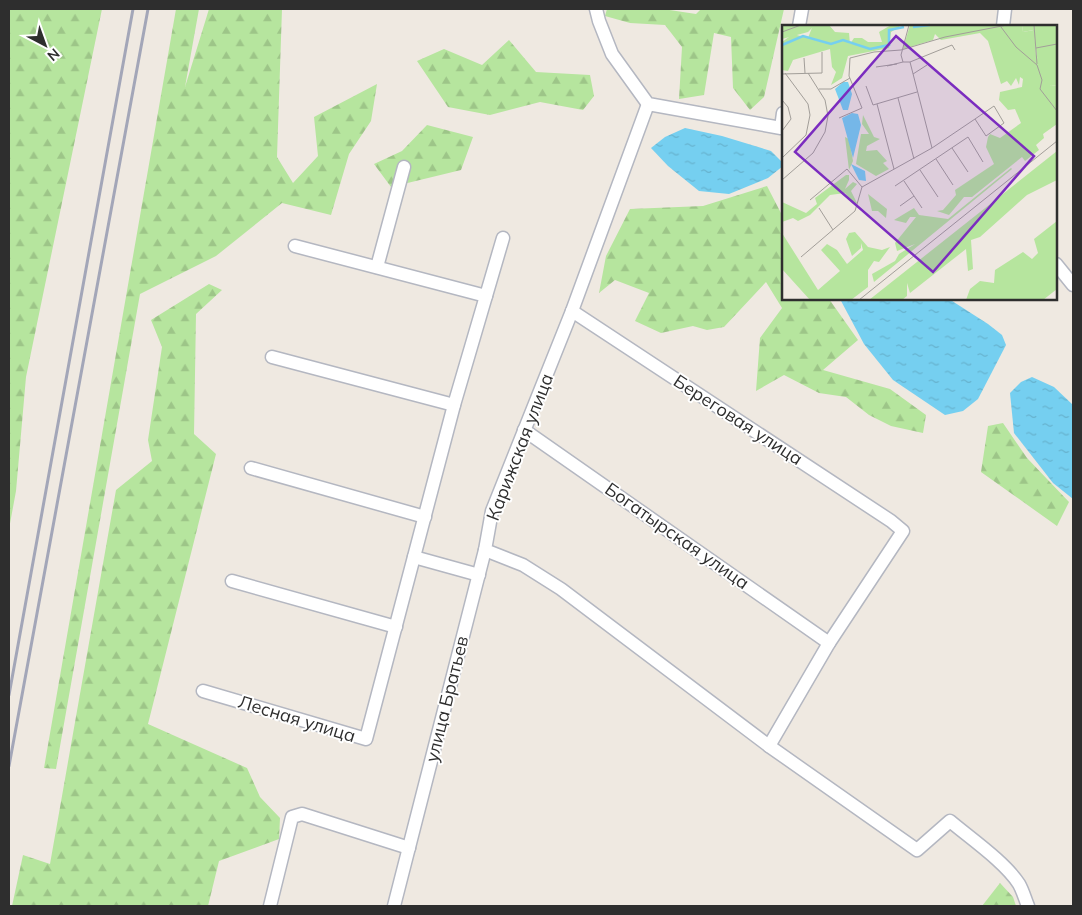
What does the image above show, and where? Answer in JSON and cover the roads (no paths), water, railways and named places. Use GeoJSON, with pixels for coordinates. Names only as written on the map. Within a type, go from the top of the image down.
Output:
{"type":"FeatureCollection","features":[{"type":"Feature","properties":{"kind":"street"},"geometry":{"type":"LineString","coordinates":[[596,9],[612,54],[648,104],[781,128],[782,120]]}},
{"type":"Feature","properties":{"kind":"street"},"geometry":{"type":"LineString","coordinates":[[799,25],[802,9]]}},
{"type":"Feature","properties":{"kind":"street"},"geometry":{"type":"LineString","coordinates":[[1002,25],[1005,9]]}},
{"type":"Feature","properties":{"kind":"street","name":"Карижская улица"},"geometry":{"type":"LineString","coordinates":[[485,550],[492,511],[572,311],[648,104]]}},
{"type":"Feature","properties":{"kind":"street"},"geometry":{"type":"LineString","coordinates":[[377,267],[404,167]]}},
{"type":"Feature","properties":{"kind":"street","name":"Лесная улица"},"geometry":{"type":"LineString","coordinates":[[203,690],[366,739],[454,405],[503,238]]}},
{"type":"Feature","properties":{"kind":"street"},"geometry":{"type":"LineString","coordinates":[[295,246],[486,296]]}},
{"type":"Feature","properties":{"kind":"street"},"geometry":{"type":"LineString","coordinates":[[1057,265],[1073,285]]}},
{"type":"Feature","properties":{"kind":"street","name":"Береговая улица"},"geometry":{"type":"LineString","coordinates":[[572,311],[892,521],[903,531],[829,643]]}},
{"type":"Feature","properties":{"kind":"street"},"geometry":{"type":"LineString","coordinates":[[272,357],[454,405]]}},
{"type":"Feature","properties":{"kind":"street","name":"Богатырская улица"},"geometry":{"type":"LineString","coordinates":[[524,430],[829,643]]}},
{"type":"Feature","properties":{"kind":"street"},"geometry":{"type":"LineString","coordinates":[[250,468],[424,517]]}},
{"type":"Feature","properties":{"kind":"street"},"geometry":{"type":"LineString","coordinates":[[485,550],[522,565],[561,589],[769,746],[918,850],[950,821],[1004,867],[1019,884],[1028,906]]}},
{"type":"Feature","properties":{"kind":"street","name":"улица Братьев"},"geometry":{"type":"LineString","coordinates":[[394,906],[485,550]]}},
{"type":"Feature","properties":{"kind":"street"},"geometry":{"type":"LineString","coordinates":[[414,556],[479,575]]}},
{"type":"Feature","properties":{"kind":"street"},"geometry":{"type":"LineString","coordinates":[[232,581],[396,627]]}},
{"type":"Feature","properties":{"kind":"street"},"geometry":{"type":"LineString","coordinates":[[769,746],[829,643]]}},
{"type":"Feature","properties":{"kind":"street"},"geometry":{"type":"LineString","coordinates":[[270,906],[292,817],[302,814],[409,848]]}},
{"type":"Feature","properties":{"kind":"water"},"geometry":{"type":"Polygon","coordinates":[[[685,128],[722,136],[771,151],[782,162],[782,167],[768,178],[729,194],[699,191],[668,166],[651,148],[665,137],[685,128]]]}},
{"type":"Feature","properties":{"kind":"water"},"geometry":{"type":"Polygon","coordinates":[[[841,300],[951,300],[1002,335],[1006,345],[978,399],[963,411],[945,415],[893,380],[864,344],[841,300]]]}},
{"type":"Feature","properties":{"kind":"water"},"geometry":{"type":"Polygon","coordinates":[[[1032,377],[1054,387],[1073,405],[1073,499],[1053,483],[1014,433],[1010,393],[1021,382],[1032,377]]]}},
{"type":"Feature","properties":{"kind":"railway"},"geometry":{"type":"LineString","coordinates":[[9,695],[133,9]]}},
{"type":"Feature","properties":{"kind":"railway"},"geometry":{"type":"LineString","coordinates":[[9,766],[148,9]]}}]}
